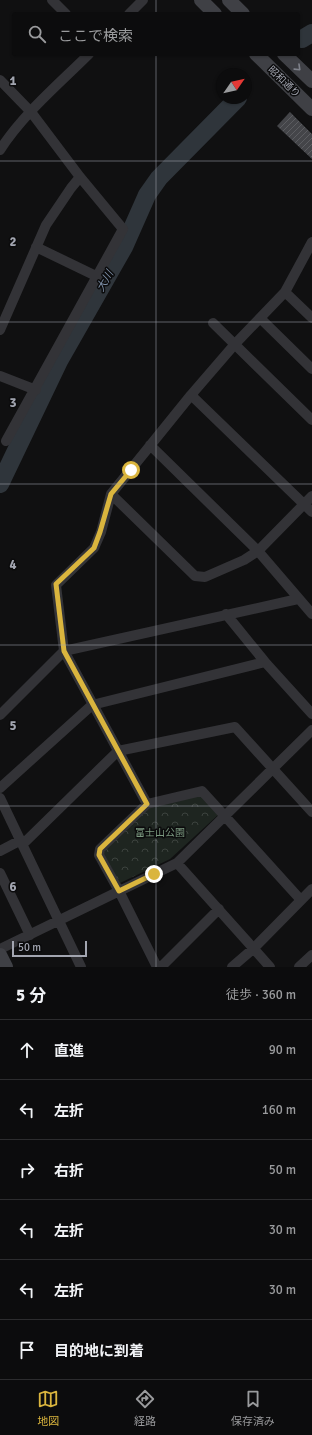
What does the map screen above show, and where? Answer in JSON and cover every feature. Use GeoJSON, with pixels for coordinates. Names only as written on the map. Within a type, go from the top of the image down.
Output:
{"type":"FeatureCollection","features":[{"type":"Feature","properties":{"kind":"street"},"geometry":{"type":"LineString","coordinates":[[52,0],[64,12]]}},
{"type":"Feature","properties":{"kind":"street"},"geometry":{"type":"LineString","coordinates":[[131,12],[143,0]]}},
{"type":"Feature","properties":{"kind":"street"},"geometry":{"type":"LineString","coordinates":[[201,0],[213,12]]}},
{"type":"Feature","properties":{"kind":"street"},"geometry":{"type":"LineString","coordinates":[[229,0],[241,12]]}},
{"type":"Feature","properties":{"kind":"street"},"geometry":{"type":"LineString","coordinates":[[0,150],[13,132],[31,112],[87,56]]}},
{"type":"Feature","properties":{"kind":"street","name":"昭和通り"},"geometry":{"type":"LineString","coordinates":[[258,56],[312,109]]}},
{"type":"Feature","properties":{"kind":"street","name":"昭和通り"},"geometry":{"type":"LineString","coordinates":[[286,56],[312,82]]}},
{"type":"Feature","properties":{"kind":"street"},"geometry":{"type":"LineString","coordinates":[[0,80],[31,112],[80,177],[123,229],[96,276],[36,390],[6,441]]}},
{"type":"Feature","properties":{"kind":"street"},"geometry":{"type":"LineString","coordinates":[[0,330],[46,225],[80,177]]}},
{"type":"Feature","properties":{"kind":"street"},"geometry":{"type":"LineString","coordinates":[[147,804],[64,651],[56,584],[94,548],[111,494],[191,395],[285,292],[312,242]]}},
{"type":"Feature","properties":{"kind":"street"},"geometry":{"type":"LineString","coordinates":[[36,247],[96,276]]}},
{"type":"Feature","properties":{"kind":"street"},"geometry":{"type":"LineString","coordinates":[[285,292],[312,318]]}},
{"type":"Feature","properties":{"kind":"street"},"geometry":{"type":"LineString","coordinates":[[260,318],[312,369]]}},
{"type":"Feature","properties":{"kind":"street"},"geometry":{"type":"LineString","coordinates":[[213,323],[312,420]]}},
{"type":"Feature","properties":{"kind":"street"},"geometry":{"type":"LineString","coordinates":[[0,376],[36,390]]}},
{"type":"Feature","properties":{"kind":"street"},"geometry":{"type":"LineString","coordinates":[[191,395],[312,512]]}},
{"type":"Feature","properties":{"kind":"street"},"geometry":{"type":"LineString","coordinates":[[150,445],[258,551],[312,614]]}},
{"type":"Feature","properties":{"kind":"street"},"geometry":{"type":"LineString","coordinates":[[111,494],[195,576],[205,576],[244,560],[258,551],[312,496]]}},
{"type":"Feature","properties":{"kind":"street"},"geometry":{"type":"LineString","coordinates":[[0,715],[64,651],[298,599]]}},
{"type":"Feature","properties":{"kind":"street"},"geometry":{"type":"LineString","coordinates":[[226,614],[265,662],[312,714]]}},
{"type":"Feature","properties":{"kind":"street"},"geometry":{"type":"LineString","coordinates":[[0,788],[92,705],[265,662]]}},
{"type":"Feature","properties":{"kind":"street"},"geometry":{"type":"LineString","coordinates":[[0,851],[22,842],[118,751],[234,727],[312,812]]}},
{"type":"Feature","properties":{"kind":"street"},"geometry":{"type":"LineString","coordinates":[[0,949],[177,863],[312,730]]}},
{"type":"Feature","properties":{"kind":"street"},"geometry":{"type":"LineString","coordinates":[[157,967],[119,891],[99,855],[100,849],[147,804],[202,791],[226,815],[300,900]]}},
{"type":"Feature","properties":{"kind":"street"},"geometry":{"type":"LineString","coordinates":[[0,798],[81,967]]}},
{"type":"Feature","properties":{"kind":"street"},"geometry":{"type":"LineString","coordinates":[[177,863],[270,967]]}},
{"type":"Feature","properties":{"kind":"street"},"geometry":{"type":"LineString","coordinates":[[0,873],[30,935]]}},
{"type":"Feature","properties":{"kind":"street"},"geometry":{"type":"LineString","coordinates":[[232,967],[254,948],[312,889]]}},
{"type":"Feature","properties":{"kind":"street"},"geometry":{"type":"LineString","coordinates":[[161,967],[219,909]]}},
{"type":"Feature","properties":{"kind":"street"},"geometry":{"type":"LineString","coordinates":[[0,955],[6,967]]}},
{"type":"Feature","properties":{"kind":"street"},"geometry":{"type":"LineString","coordinates":[[299,967],[312,955]]}},
{"type":"Feature","properties":{"kind":"green space","name":"富士山公園"},"geometry":{"type":"Polygon","coordinates":[[[201,794],[219,814],[170,859],[120,883],[102,852],[149,807],[201,794]]]}},
{"type":"Feature","properties":{"kind":"building"},"geometry":{"type":"Polygon","coordinates":[[[290,112],[312,134],[312,159],[277,126],[290,112]]]}},
{"type":"Feature","properties":{"kind":"waterway","name":"大川"},"geometry":{"type":"LineString","coordinates":[[302,39],[312,33]]}},
{"type":"Feature","properties":{"kind":"waterway","name":"大川"},"geometry":{"type":"LineString","coordinates":[[0,484],[59,361],[124,247],[147,195],[159,178],[232,104]]}},
{"type":"Feature","properties":{"kind":"route"},"geometry":{"type":"LineString","coordinates":[[131,470],[111,494],[94,548],[56,584],[64,651],[147,804],[100,849],[99,855],[119,891],[154,874]]}}]}
